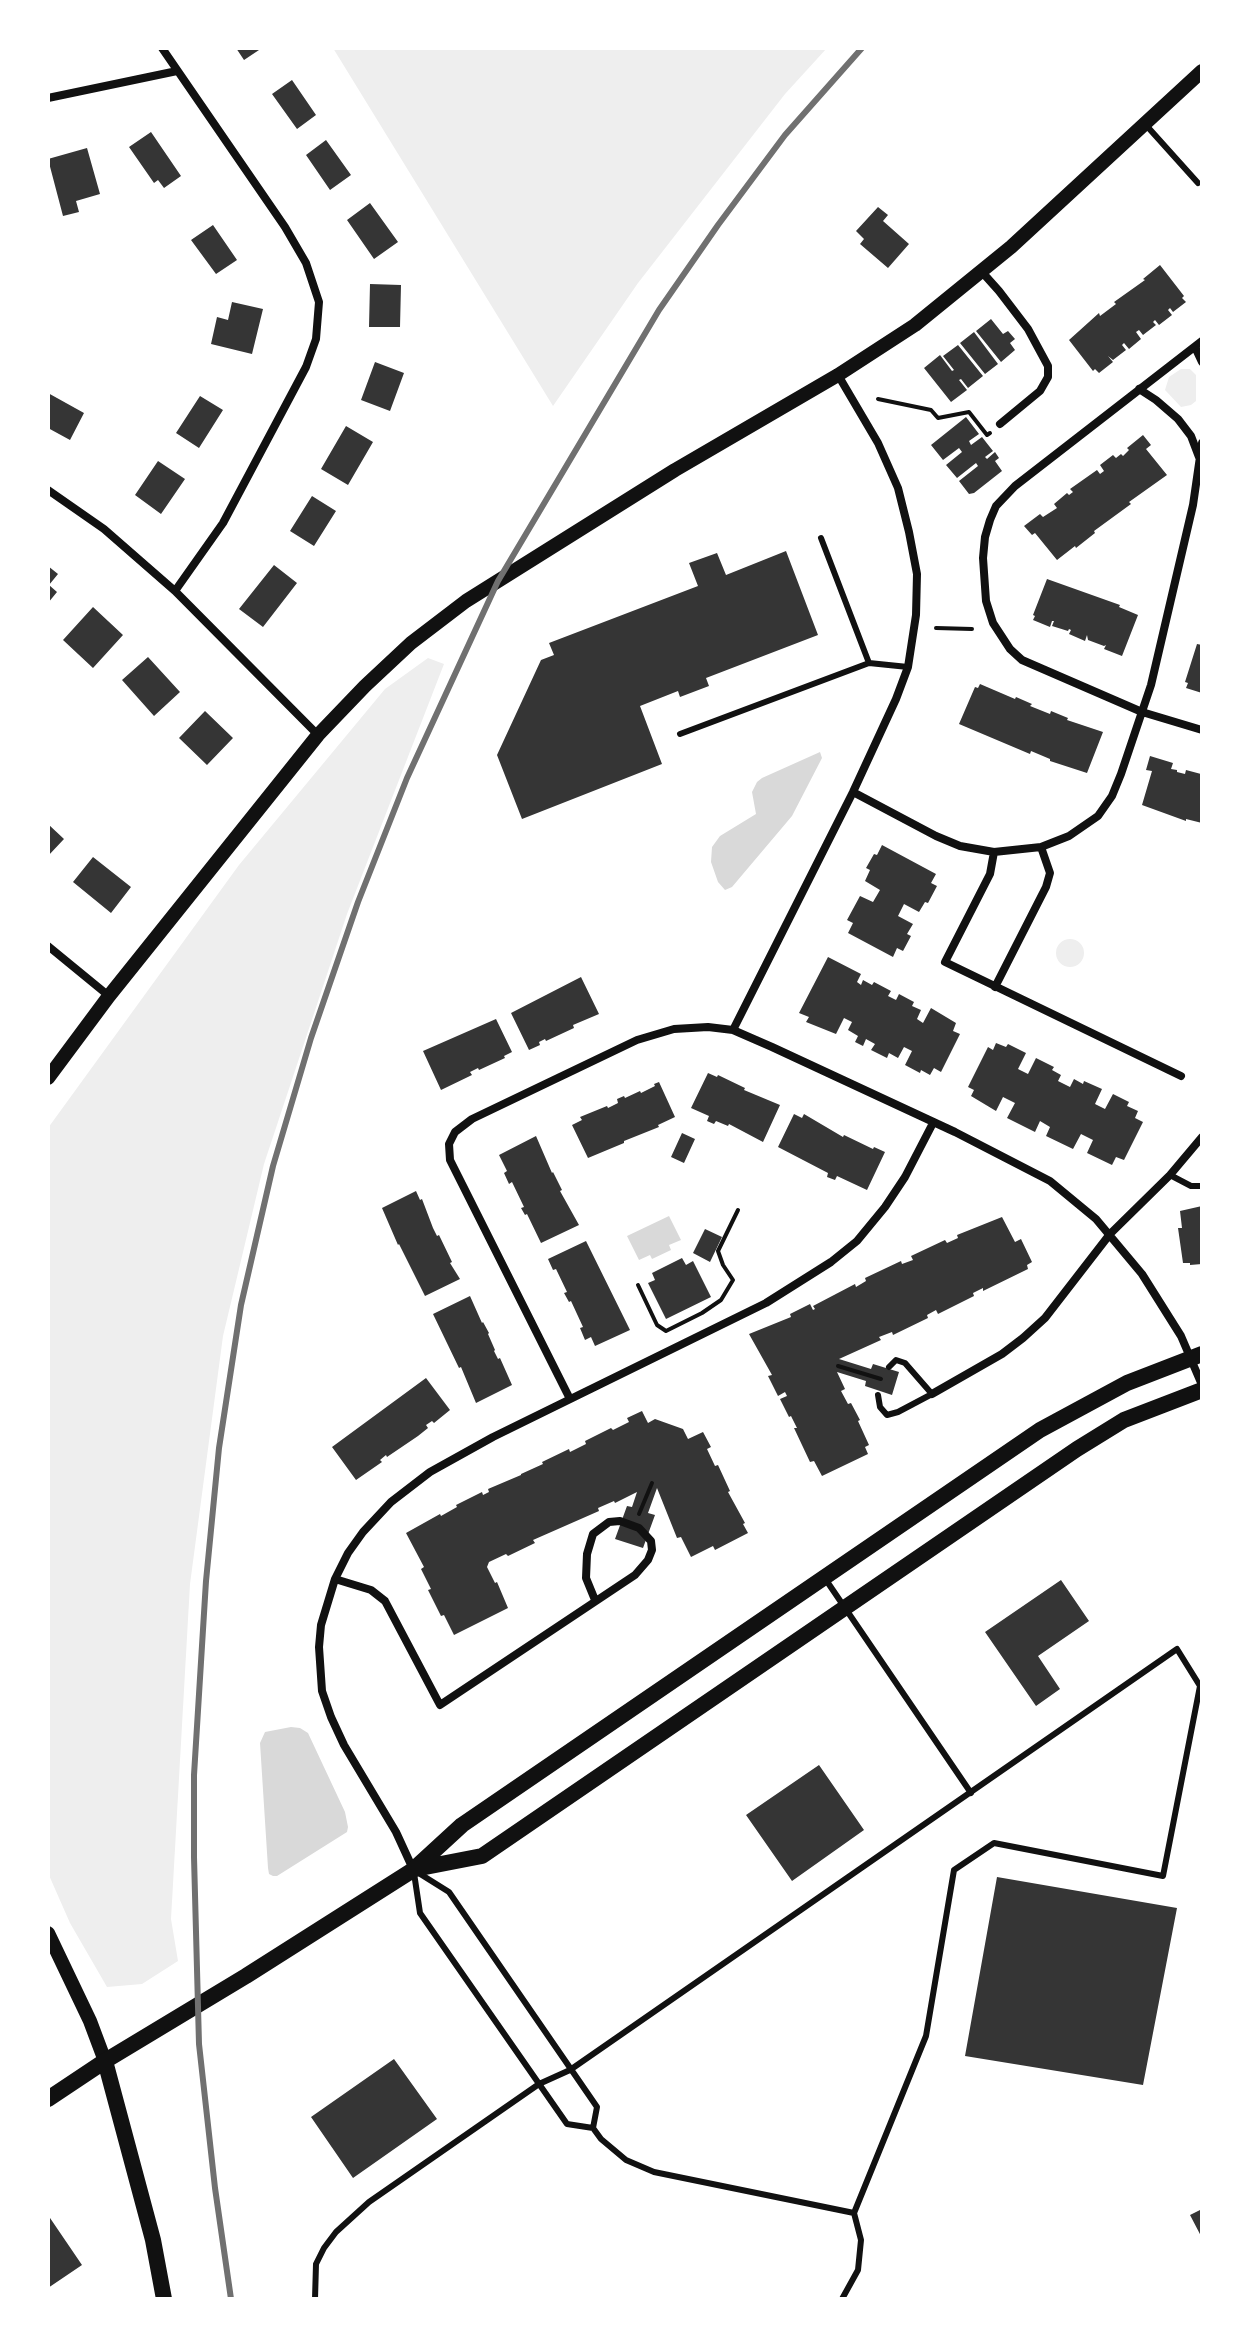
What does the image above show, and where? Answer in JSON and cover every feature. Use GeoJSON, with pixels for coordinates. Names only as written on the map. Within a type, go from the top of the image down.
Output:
{"type":"FeatureCollection","features":[{"type":"Feature","properties":{"kind":"main road"},"geometry":{"type":"LineString","coordinates":[[48,2099],[413,1870],[462,1825],[1040,1430],[1127,1383],[1197,1356]]}},
{"type":"Feature","properties":{"kind":"main road"},"geometry":{"type":"LineString","coordinates":[[413,1870],[482,1856],[1077,1449],[1124,1420],[1202,1388]]}},
{"type":"Feature","properties":{"kind":"main road"},"geometry":{"type":"LineString","coordinates":[[105,2061],[153,2240],[164,2299]]}},
{"type":"Feature","properties":{"kind":"street"},"geometry":{"type":"LineString","coordinates":[[162,48],[285,227],[306,263],[319,302],[316,339],[306,367],[223,523],[175,591]]}},
{"type":"Feature","properties":{"kind":"street"},"geometry":{"type":"LineString","coordinates":[[48,98],[177,71]]}},
{"type":"Feature","properties":{"kind":"street"},"geometry":{"type":"LineString","coordinates":[[48,1078],[109,996],[318,735],[411,643],[466,601],[915,325],[982,272],[1202,71]]}},
{"type":"Feature","properties":{"kind":"street"},"geometry":{"type":"LineString","coordinates":[[982,272],[1028,329],[1048,366],[1048,377],[1040,391],[1000,424]]}},
{"type":"Feature","properties":{"kind":"street"},"geometry":{"type":"LineString","coordinates":[[1202,362],[1198,344],[1019,483],[996,506],[985,537],[983,558],[986,601],[993,623],[1010,649],[1022,660],[1142,712],[1202,730]]}},
{"type":"Feature","properties":{"kind":"street"},"geometry":{"type":"LineString","coordinates":[[733,1030],[853,792],[908,667],[916,615],[917,574],[909,532],[898,488],[878,443],[838,375]]}},
{"type":"Feature","properties":{"kind":"street"},"geometry":{"type":"LineString","coordinates":[[1139,389],[1178,419],[1191,436],[1200,458]]}},
{"type":"Feature","properties":{"kind":"street"},"geometry":{"type":"LineString","coordinates":[[853,792],[948,841],[994,852],[1041,847],[1069,836],[1098,816],[1117,785],[1157,660],[1191,515],[1202,443]]}},
{"type":"Feature","properties":{"kind":"street"},"geometry":{"type":"LineString","coordinates":[[48,490],[104,529],[175,591],[318,735]]}},
{"type":"Feature","properties":{"kind":"street"},"geometry":{"type":"LineString","coordinates":[[995,987],[1046,887],[1050,873],[1041,847]]}},
{"type":"Feature","properties":{"kind":"street"},"geometry":{"type":"LineString","coordinates":[[994,852],[990,874],[945,962],[1181,1076]]}},
{"type":"Feature","properties":{"kind":"street"},"geometry":{"type":"LineString","coordinates":[[48,946],[109,996]]}},
{"type":"Feature","properties":{"kind":"street"},"geometry":{"type":"LineString","coordinates":[[570,1399],[450,1160],[448,1150],[451,1139],[472,1119],[637,1040],[674,1029],[708,1027],[733,1030],[1050,1181],[1110,1234],[1161,1303],[1197,1356],[1202,1388]]}},
{"type":"Feature","properties":{"kind":"street"},"geometry":{"type":"LineString","coordinates":[[413,1870],[396,1832],[344,1745],[322,1691],[319,1658],[321,1625],[335,1579],[363,1532],[391,1502],[430,1472],[766,1303],[831,1262],[857,1241],[885,1207],[905,1177],[933,1123]]}},
{"type":"Feature","properties":{"kind":"street"},"geometry":{"type":"LineString","coordinates":[[932,1394],[1002,1354],[1045,1318],[1110,1234],[1170,1175],[1202,1137]]}},
{"type":"Feature","properties":{"kind":"street"},"geometry":{"type":"LineString","coordinates":[[335,1579],[371,1590],[385,1601],[440,1705],[635,1575],[652,1550],[651,1541],[639,1528],[620,1521],[609,1522],[593,1534],[587,1554],[586,1578],[595,1600]]}},
{"type":"Feature","properties":{"kind":"street"},"geometry":{"type":"LineString","coordinates":[[48,1933],[90,2021],[105,2061]]}},
{"type":"Feature","properties":{"kind":"lane"},"geometry":{"type":"LineString","coordinates":[[1145,124],[1198,183]]}},
{"type":"Feature","properties":{"kind":"lane"},"geometry":{"type":"LineString","coordinates":[[821,538],[869,663]]}},
{"type":"Feature","properties":{"kind":"lane"},"geometry":{"type":"LineString","coordinates":[[680,734],[869,663],[908,667]]}},
{"type":"Feature","properties":{"kind":"lane"},"geometry":{"type":"LineString","coordinates":[[1170,1175],[1191,1186],[1202,1186]]}},
{"type":"Feature","properties":{"kind":"lane"},"geometry":{"type":"LineString","coordinates":[[878,1395],[880,1407],[887,1415],[932,1394],[905,1363],[896,1360],[889,1367]]}},
{"type":"Feature","properties":{"kind":"lane"},"geometry":{"type":"LineString","coordinates":[[824,1577],[971,1793]]}},
{"type":"Feature","properties":{"kind":"lane"},"geometry":{"type":"LineString","coordinates":[[315,2299],[316,2264],[336,2232],[369,2202],[539,2084],[570,2070],[1177,1649],[1200,1686],[1163,1876],[994,1843],[954,1870],[926,2036],[854,2213],[861,2240],[858,2270],[842,2299]]}},
{"type":"Feature","properties":{"kind":"lane"},"geometry":{"type":"LineString","coordinates":[[413,1870],[449,1892],[597,2107],[593,2128]]}},
{"type":"Feature","properties":{"kind":"lane"},"geometry":{"type":"LineString","coordinates":[[413,1870],[420,1913],[567,2124],[593,2128],[626,2160],[654,2172],[854,2213]]}},
{"type":"Feature","properties":{"kind":"path"},"geometry":{"type":"LineString","coordinates":[[878,399],[931,410],[938,418],[969,412],[987,435],[1000,424]]}},
{"type":"Feature","properties":{"kind":"path"},"geometry":{"type":"LineString","coordinates":[[936,628],[972,629]]}},
{"type":"Feature","properties":{"kind":"path"},"geometry":{"type":"LineString","coordinates":[[638,1285],[657,1325],[666,1331],[721,1300],[733,1280],[718,1251],[738,1210]]}},
{"type":"Feature","properties":{"kind":"path"},"geometry":{"type":"LineString","coordinates":[[838,1366],[883,1380]]}},
{"type":"Feature","properties":{"kind":"path"},"geometry":{"type":"LineString","coordinates":[[638,1516],[652,1483]]}},
{"type":"Feature","properties":{"kind":"shaded area"},"geometry":{"type":"Polygon","coordinates":[[[333,48],[827,48],[785,94],[638,283],[553,406],[333,48]]]}},
{"type":"Feature","properties":{"kind":"shaded area"},"geometry":{"type":"Polygon","coordinates":[[[1181,369],[1190,369],[1196,375],[1196,401],[1181,407],[1165,390],[1169,377],[1181,369]]]}},
{"type":"Feature","properties":{"kind":"shaded area"},"geometry":{"type":"Polygon","coordinates":[[[428,658],[444,664],[347,914],[264,1164],[223,1336],[190,1584],[171,1919],[178,1961],[142,1984],[107,1987],[70,1923],[48,1873],[48,1128],[239,865],[385,689],[428,658]]]}},
{"type":"Feature","properties":{"kind":"shaded area"},"geometry":{"type":"Polygon","coordinates":[[[820,752],[822,758],[792,816],[732,887],[725,890],[718,882],[711,862],[712,847],[720,836],[756,814],[752,792],[757,782],[820,752]]]}},
{"type":"Feature","properties":{"kind":"shaded area"},"geometry":{"type":"Polygon","coordinates":[[[1070,939],[1080,943],[1084,953],[1080,963],[1070,967],[1060,963],[1056,953],[1060,943],[1070,939]]]}},
{"type":"Feature","properties":{"kind":"shaded area"},"geometry":{"type":"Polygon","coordinates":[[[669,1216],[681,1240],[669,1245],[671,1250],[652,1259],[650,1255],[639,1260],[627,1236],[669,1216]]]}},
{"type":"Feature","properties":{"kind":"shaded area"},"geometry":{"type":"Polygon","coordinates":[[[291,1727],[308,1733],[345,1812],[348,1827],[347,1832],[273,1876],[268,1868],[260,1743],[265,1732],[291,1727]]]}},
{"type":"Feature","properties":{"kind":"building"},"geometry":{"type":"Polygon","coordinates":[[[236,48],[262,48],[244,60],[236,48]]]}},
{"type":"Feature","properties":{"kind":"building"},"geometry":{"type":"Polygon","coordinates":[[[292,80],[316,115],[297,129],[272,94],[292,80]]]}},
{"type":"Feature","properties":{"kind":"building"},"geometry":{"type":"Polygon","coordinates":[[[151,132],[181,176],[164,188],[158,180],[154,183],[129,147],[151,132]]]}},
{"type":"Feature","properties":{"kind":"building"},"geometry":{"type":"Polygon","coordinates":[[[326,140],[351,175],[330,190],[306,155],[326,140]]]}},
{"type":"Feature","properties":{"kind":"building"},"geometry":{"type":"Polygon","coordinates":[[[87,148],[100,194],[76,201],[79,212],[63,216],[48,159],[87,148]]]}},
{"type":"Feature","properties":{"kind":"building"},"geometry":{"type":"Polygon","coordinates":[[[370,203],[398,242],[374,259],[347,220],[370,203]]]}},
{"type":"Feature","properties":{"kind":"building"},"geometry":{"type":"Polygon","coordinates":[[[878,207],[888,215],[883,221],[909,244],[888,268],[860,244],[864,239],[856,231],[878,207]]]}},
{"type":"Feature","properties":{"kind":"building"},"geometry":{"type":"Polygon","coordinates":[[[213,225],[237,260],[216,274],[191,240],[213,225]]]}},
{"type":"Feature","properties":{"kind":"building"},"geometry":{"type":"Polygon","coordinates":[[[1160,265],[1186,302],[1173,312],[1170,308],[1168,310],[1172,315],[1159,325],[1155,320],[1156,325],[1143,335],[1139,330],[1136,332],[1141,339],[1129,349],[1124,343],[1122,345],[1126,350],[1113,360],[1108,356],[1113,362],[1099,373],[1095,369],[1093,371],[1069,340],[1160,265]]]}},
{"type":"Feature","properties":{"kind":"building"},"geometry":{"type":"Polygon","coordinates":[[[370,284],[401,285],[400,327],[369,327],[370,284]]]}},
{"type":"Feature","properties":{"kind":"building"},"geometry":{"type":"Polygon","coordinates":[[[232,302],[263,309],[252,354],[211,344],[217,317],[228,320],[232,302]]]}},
{"type":"Feature","properties":{"kind":"building"},"geometry":{"type":"Polygon","coordinates":[[[991,319],[1003,334],[1008,331],[1015,339],[1010,343],[1015,350],[1001,362],[976,331],[991,319]]]}},
{"type":"Feature","properties":{"kind":"building"},"geometry":{"type":"Polygon","coordinates":[[[974,332],[998,364],[985,374],[960,343],[974,332]]]}},
{"type":"Feature","properties":{"kind":"building"},"geometry":{"type":"Polygon","coordinates":[[[958,345],[983,376],[968,388],[959,380],[967,390],[951,402],[924,368],[940,355],[954,370],[943,356],[958,345]]]}},
{"type":"Feature","properties":{"kind":"building"},"geometry":{"type":"Polygon","coordinates":[[[375,362],[404,373],[390,411],[361,400],[375,362]]]}},
{"type":"Feature","properties":{"kind":"building"},"geometry":{"type":"Polygon","coordinates":[[[48,393],[84,413],[70,440],[48,428],[48,393]]]}},
{"type":"Feature","properties":{"kind":"building"},"geometry":{"type":"Polygon","coordinates":[[[200,396],[223,410],[199,448],[176,433],[200,396]]]}},
{"type":"Feature","properties":{"kind":"building"},"geometry":{"type":"Polygon","coordinates":[[[966,417],[979,434],[969,441],[971,445],[982,437],[993,451],[985,457],[987,459],[995,452],[999,458],[995,461],[1002,471],[969,494],[959,481],[978,466],[976,463],[957,478],[946,465],[962,452],[959,448],[943,460],[931,445],[966,417]]]}},
{"type":"Feature","properties":{"kind":"building"},"geometry":{"type":"Polygon","coordinates":[[[346,426],[373,442],[348,485],[321,469],[346,426]]]}},
{"type":"Feature","properties":{"kind":"building"},"geometry":{"type":"Polygon","coordinates":[[[1143,435],[1151,445],[1146,449],[1167,475],[1057,560],[1035,533],[1032,535],[1024,526],[1040,514],[1043,517],[1057,508],[1054,504],[1073,492],[1070,489],[1097,470],[1100,474],[1104,471],[1100,465],[1113,455],[1116,458],[1121,454],[1123,456],[1129,450],[1127,448],[1143,435]]]}},
{"type":"Feature","properties":{"kind":"building"},"geometry":{"type":"Polygon","coordinates":[[[158,461],[185,479],[161,514],[135,495],[158,461]]]}},
{"type":"Feature","properties":{"kind":"building"},"geometry":{"type":"Polygon","coordinates":[[[312,496],[336,511],[314,546],[290,531],[312,496]]]}},
{"type":"Feature","properties":{"kind":"building"},"geometry":{"type":"Polygon","coordinates":[[[786,551],[818,635],[706,678],[709,686],[680,697],[678,691],[640,706],[662,764],[522,819],[497,755],[541,660],[554,655],[549,643],[698,586],[689,563],[717,553],[726,575],[786,551]]]}},
{"type":"Feature","properties":{"kind":"building"},"geometry":{"type":"Polygon","coordinates":[[[274,565],[297,583],[263,627],[239,609],[274,565]]]}},
{"type":"Feature","properties":{"kind":"building"},"geometry":{"type":"Polygon","coordinates":[[[48,566],[58,574],[49,585],[57,592],[48,603],[48,566]]]}},
{"type":"Feature","properties":{"kind":"building"},"geometry":{"type":"Polygon","coordinates":[[[1047,579],[1120,605],[1138,615],[1122,656],[1104,649],[1106,645],[1088,640],[1087,635],[1085,641],[1069,634],[1069,629],[1052,626],[1054,621],[1050,627],[1033,620],[1047,579]]]}},
{"type":"Feature","properties":{"kind":"building"},"geometry":{"type":"Polygon","coordinates":[[[93,607],[123,635],[93,668],[63,640],[93,607]]]}},
{"type":"Feature","properties":{"kind":"building"},"geometry":{"type":"Polygon","coordinates":[[[1197,644],[1202,645],[1202,693],[1186,688],[1188,683],[1185,682],[1197,644]]]}},
{"type":"Feature","properties":{"kind":"building"},"geometry":{"type":"Polygon","coordinates":[[[148,657],[180,692],[154,716],[122,680],[148,657]]]}},
{"type":"Feature","properties":{"kind":"building"},"geometry":{"type":"Polygon","coordinates":[[[980,684],[1050,714],[1051,711],[1103,732],[1087,773],[1031,751],[1030,754],[959,724],[975,687],[978,688],[980,684]]]}},
{"type":"Feature","properties":{"kind":"building"},"geometry":{"type":"Polygon","coordinates":[[[205,711],[233,738],[207,765],[179,738],[205,711]]]}},
{"type":"Feature","properties":{"kind":"building"},"geometry":{"type":"Polygon","coordinates":[[[1150,756],[1173,763],[1171,769],[1177,772],[1185,774],[1186,770],[1201,774],[1202,823],[1186,821],[1142,805],[1152,771],[1146,770],[1150,756]]]}},
{"type":"Feature","properties":{"kind":"building"},"geometry":{"type":"Polygon","coordinates":[[[48,824],[64,839],[48,856],[48,824]]]}},
{"type":"Feature","properties":{"kind":"building"},"geometry":{"type":"Polygon","coordinates":[[[882,845],[936,874],[931,883],[937,886],[919,912],[904,904],[898,916],[913,924],[907,934],[911,936],[903,951],[897,948],[893,957],[848,933],[853,923],[847,920],[860,896],[873,902],[880,890],[865,881],[870,870],[866,868],[882,845]]]}},
{"type":"Feature","properties":{"kind":"building"},"geometry":{"type":"Polygon","coordinates":[[[93,857],[131,887],[111,913],[73,882],[93,857]]]}},
{"type":"Feature","properties":{"kind":"building"},"geometry":{"type":"Polygon","coordinates":[[[828,957],[861,974],[857,982],[861,985],[863,980],[872,985],[874,982],[891,991],[888,996],[896,1000],[899,994],[914,1002],[912,1006],[921,1010],[917,1019],[923,1023],[931,1008],[956,1023],[953,1031],[960,1034],[941,1072],[934,1068],[930,1075],[905,1065],[912,1051],[904,1047],[898,1058],[889,1053],[887,1058],[871,1050],[875,1044],[866,1039],[863,1046],[855,1042],[858,1036],[848,1030],[852,1022],[844,1018],[836,1034],[806,1022],[809,1017],[799,1013],[828,957]]]}},
{"type":"Feature","properties":{"kind":"building"},"geometry":{"type":"Polygon","coordinates":[[[581,977],[599,1014],[539,1042],[540,1045],[529,1050],[511,1013],[581,977]]]}},
{"type":"Feature","properties":{"kind":"building"},"geometry":{"type":"Polygon","coordinates":[[[496,1019],[512,1052],[441,1090],[423,1051],[496,1019]]]}},
{"type":"Feature","properties":{"kind":"building"},"geometry":{"type":"Polygon","coordinates":[[[996,1043],[1006,1047],[1008,1044],[1026,1053],[1018,1069],[1028,1074],[1036,1058],[1054,1067],[1052,1070],[1061,1075],[1058,1081],[1070,1087],[1074,1079],[1102,1089],[1095,1104],[1105,1109],[1113,1094],[1129,1102],[1127,1106],[1138,1111],[1135,1118],[1143,1122],[1124,1160],[1116,1157],[1112,1165],[1087,1153],[1093,1140],[1081,1134],[1073,1149],[1046,1136],[1050,1127],[1040,1121],[1035,1132],[1007,1118],[1015,1103],[1003,1097],[996,1111],[971,1096],[974,1090],[968,1087],[988,1047],[993,1050],[996,1043]]]}},
{"type":"Feature","properties":{"kind":"building"},"geometry":{"type":"Polygon","coordinates":[[[708,1073],[780,1105],[763,1142],[729,1124],[707,1121],[709,1116],[691,1108],[708,1073]]]}},
{"type":"Feature","properties":{"kind":"building"},"geometry":{"type":"Polygon","coordinates":[[[659,1082],[675,1117],[588,1158],[572,1125],[582,1120],[580,1117],[608,1108],[618,1103],[617,1099],[641,1093],[659,1082]]]}},
{"type":"Feature","properties":{"kind":"building"},"geometry":{"type":"Polygon","coordinates":[[[794,1114],[802,1118],[804,1114],[843,1137],[885,1152],[867,1190],[837,1176],[835,1180],[827,1177],[828,1173],[778,1147],[794,1114]]]}},
{"type":"Feature","properties":{"kind":"building"},"geometry":{"type":"Polygon","coordinates":[[[682,1133],[695,1139],[684,1163],[671,1157],[682,1133]]]}},
{"type":"Feature","properties":{"kind":"building"},"geometry":{"type":"Polygon","coordinates":[[[536,1136],[579,1225],[541,1243],[521,1208],[524,1207],[512,1182],[509,1184],[499,1155],[536,1136]]]}},
{"type":"Feature","properties":{"kind":"building"},"geometry":{"type":"Polygon","coordinates":[[[416,1191],[460,1279],[425,1296],[382,1208],[416,1191]]]}},
{"type":"Feature","properties":{"kind":"building"},"geometry":{"type":"Polygon","coordinates":[[[1202,1206],[1202,1264],[1190,1265],[1183,1263],[1178,1228],[1182,1228],[1180,1211],[1202,1206]]]}},
{"type":"Feature","properties":{"kind":"building"},"geometry":{"type":"Polygon","coordinates":[[[1002,1217],[1015,1242],[1021,1239],[1032,1262],[1027,1265],[1028,1269],[973,1293],[974,1296],[938,1314],[936,1310],[927,1315],[928,1318],[893,1335],[892,1332],[879,1337],[881,1340],[839,1359],[871,1369],[873,1364],[899,1372],[892,1395],[865,1386],[866,1381],[837,1372],[845,1389],[841,1391],[860,1420],[869,1445],[865,1447],[868,1454],[822,1476],[814,1461],[810,1462],[794,1428],[797,1428],[780,1399],[787,1396],[785,1392],[778,1396],[768,1376],[772,1375],[749,1334],[791,1317],[790,1314],[810,1304],[813,1310],[813,1306],[855,1284],[856,1287],[866,1281],[865,1278],[901,1261],[902,1264],[913,1260],[911,1256],[1002,1217]]]}},
{"type":"Feature","properties":{"kind":"building"},"geometry":{"type":"Polygon","coordinates":[[[705,1229],[722,1237],[710,1262],[693,1253],[705,1229]]]}},
{"type":"Feature","properties":{"kind":"building"},"geometry":{"type":"Polygon","coordinates":[[[586,1241],[630,1330],[595,1346],[591,1337],[585,1340],[580,1328],[583,1327],[564,1293],[567,1292],[556,1269],[553,1270],[548,1259],[586,1241]]]}},
{"type":"Feature","properties":{"kind":"building"},"geometry":{"type":"Polygon","coordinates":[[[682,1258],[686,1265],[693,1261],[711,1297],[666,1319],[648,1283],[655,1280],[652,1273],[682,1258]]]}},
{"type":"Feature","properties":{"kind":"building"},"geometry":{"type":"Polygon","coordinates":[[[470,1296],[512,1385],[476,1403],[433,1314],[470,1296]]]}},
{"type":"Feature","properties":{"kind":"building"},"geometry":{"type":"Polygon","coordinates":[[[426,1378],[450,1410],[356,1480],[332,1447],[426,1378]]]}},
{"type":"Feature","properties":{"kind":"building"},"geometry":{"type":"Polygon","coordinates":[[[642,1411],[648,1423],[655,1419],[683,1429],[688,1439],[703,1432],[711,1447],[707,1449],[715,1466],[718,1465],[748,1533],[715,1550],[713,1546],[691,1557],[681,1537],[677,1538],[657,1488],[648,1513],[655,1515],[643,1548],[615,1539],[627,1506],[632,1507],[637,1492],[533,1540],[535,1543],[508,1556],[506,1554],[489,1562],[487,1567],[508,1608],[454,1635],[428,1590],[431,1589],[421,1569],[424,1567],[406,1533],[542,1462],[569,1449],[570,1452],[586,1444],[585,1441],[629,1422],[627,1418],[642,1411]]]}},
{"type":"Feature","properties":{"kind":"building"},"geometry":{"type":"Polygon","coordinates":[[[1061,1580],[1089,1621],[1038,1656],[1060,1689],[1036,1706],[985,1632],[1061,1580]]]}},
{"type":"Feature","properties":{"kind":"building"},"geometry":{"type":"Polygon","coordinates":[[[819,1765],[864,1830],[792,1881],[746,1815],[819,1765]]]}},
{"type":"Feature","properties":{"kind":"building"},"geometry":{"type":"Polygon","coordinates":[[[997,1877],[1177,1908],[1143,2085],[965,2056],[997,1877]]]}},
{"type":"Feature","properties":{"kind":"building"},"geometry":{"type":"Polygon","coordinates":[[[394,2059],[437,2119],[353,2178],[311,2117],[394,2059]]]}},
{"type":"Feature","properties":{"kind":"building"},"geometry":{"type":"Polygon","coordinates":[[[1202,2209],[1202,2238],[1190,2215],[1202,2209]]]}},
{"type":"Feature","properties":{"kind":"building"},"geometry":{"type":"Polygon","coordinates":[[[48,2215],[82,2265],[48,2288],[48,2215]]]}},
{"type":"Feature","properties":{"kind":"railway"},"geometry":{"type":"LineString","coordinates":[[231,2299],[199,2044],[194,1775],[206,1581],[219,1448],[241,1305],[273,1166],[311,1038],[358,902],[407,778],[498,581],[659,310],[785,135],[862,48]]}}]}
